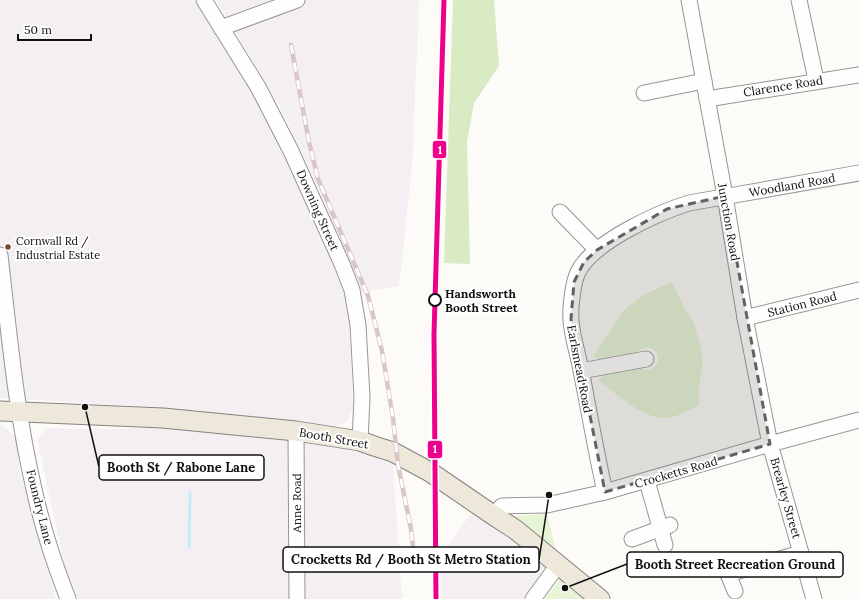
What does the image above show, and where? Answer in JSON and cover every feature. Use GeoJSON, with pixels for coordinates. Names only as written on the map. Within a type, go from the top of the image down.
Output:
{"type":"FeatureCollection","features":[{"type":"Feature","properties":{"kind":"main road","name":"Booth Street"},"geometry":{"type":"LineString","coordinates":[[0,412],[163,418],[296,431],[360,441],[392,452],[430,472],[516,530],[600,599]]}},
{"type":"Feature","properties":{"kind":"street","name":"Downing Street"},"geometry":{"type":"LineString","coordinates":[[204,0],[258,87],[291,151],[342,264],[352,290],[358,325],[362,397],[360,441]]}},
{"type":"Feature","properties":{"kind":"street"},"geometry":{"type":"LineString","coordinates":[[221,28],[297,0]]}},
{"type":"Feature","properties":{"kind":"street","name":"Junction Road"},"geometry":{"type":"LineString","coordinates":[[689,0],[708,99],[745,318],[770,444]]}},
{"type":"Feature","properties":{"kind":"street"},"geometry":{"type":"LineString","coordinates":[[799,0],[816,80]]}},
{"type":"Feature","properties":{"kind":"street","name":"Clarence Road"},"geometry":{"type":"LineString","coordinates":[[708,99],[859,74]]}},
{"type":"Feature","properties":{"kind":"street"},"geometry":{"type":"LineString","coordinates":[[644,93],[704,81]]}},
{"type":"Feature","properties":{"kind":"street","name":"Woodland Road"},"geometry":{"type":"LineString","coordinates":[[725,196],[859,173]]}},
{"type":"Feature","properties":{"kind":"street","name":"Earlsmead Road"},"geometry":{"type":"LineString","coordinates":[[605,492],[570,319],[574,282],[578,272],[584,262],[597,250],[640,223],[668,209],[688,203],[725,196]]}},
{"type":"Feature","properties":{"kind":"street"},"geometry":{"type":"LineString","coordinates":[[560,212],[597,250]]}},
{"type":"Feature","properties":{"kind":"street","name":"Foundry Lane"},"geometry":{"type":"LineString","coordinates":[[0,255],[20,412],[34,489],[55,566],[68,599]]}},
{"type":"Feature","properties":{"kind":"street","name":"Station Road"},"geometry":{"type":"LineString","coordinates":[[745,318],[859,290]]}},
{"type":"Feature","properties":{"kind":"street"},"geometry":{"type":"LineString","coordinates":[[581,370],[646,359]]}},
{"type":"Feature","properties":{"kind":"street","name":"Crocketts Road"},"geometry":{"type":"LineString","coordinates":[[493,514],[502,506],[547,505],[605,492],[859,420]]}},
{"type":"Feature","properties":{"kind":"street","name":"Anne Road"},"geometry":{"type":"LineString","coordinates":[[296,431],[297,599]]}},
{"type":"Feature","properties":{"kind":"street","name":"Brearley Street"},"geometry":{"type":"LineString","coordinates":[[770,444],[814,599]]}},
{"type":"Feature","properties":{"kind":"street"},"geometry":{"type":"LineString","coordinates":[[646,480],[665,527],[665,545]]}},
{"type":"Feature","properties":{"kind":"street"},"geometry":{"type":"LineString","coordinates":[[632,539],[665,527]]}},
{"type":"Feature","properties":{"kind":"street"},"geometry":{"type":"LineString","coordinates":[[735,592],[728,574],[801,552]]}},
{"type":"Feature","properties":{"kind":"street"},"geometry":{"type":"LineString","coordinates":[[533,599],[558,565]]}},
{"type":"Feature","properties":{"kind":"highlighted area"},"geometry":{"type":"Polygon","coordinates":[[[725,196],[770,444],[605,492],[571,319],[574,282],[584,262],[597,250],[667,209],[725,196]]]}},
{"type":"Feature","properties":{"kind":"shaded area"},"geometry":{"type":"Polygon","coordinates":[[[0,0],[194,0],[246,81],[265,116],[348,295],[353,407],[348,421],[334,428],[154,407],[0,398],[0,0]]]}},
{"type":"Feature","properties":{"kind":"shaded area"},"geometry":{"type":"Polygon","coordinates":[[[216,0],[419,0],[412,167],[399,286],[362,292],[320,192],[281,109],[216,0]]]}},
{"type":"Feature","properties":{"kind":"shaded area"},"geometry":{"type":"Polygon","coordinates":[[[0,424],[15,436],[20,471],[56,599],[0,599],[0,424]]]}},
{"type":"Feature","properties":{"kind":"shaded area"},"geometry":{"type":"Polygon","coordinates":[[[163,427],[279,439],[363,453],[393,464],[402,599],[75,599],[68,580],[37,439],[47,428],[107,429],[163,427]]]}},
{"type":"Feature","properties":{"kind":"shaded area"},"geometry":{"type":"Polygon","coordinates":[[[476,507],[551,568],[527,599],[441,599],[440,556],[476,507]]]}},
{"type":"Feature","properties":{"kind":"green space"},"geometry":{"type":"Polygon","coordinates":[[[453,0],[494,0],[499,66],[474,103],[467,142],[470,264],[444,263],[453,0]]]}},
{"type":"Feature","properties":{"kind":"green space"},"geometry":{"type":"Polygon","coordinates":[[[672,282],[686,312],[693,320],[701,349],[703,362],[699,386],[699,405],[675,416],[659,418],[640,411],[599,381],[605,372],[616,369],[633,366],[647,370],[654,368],[658,362],[658,358],[653,349],[646,347],[635,356],[605,363],[593,356],[625,309],[645,294],[672,282]]]}},
{"type":"Feature","properties":{"kind":"green space"},"geometry":{"type":"Polygon","coordinates":[[[547,514],[557,555],[513,521],[515,516],[547,514]]]}},
{"type":"Feature","properties":{"kind":"green space"},"geometry":{"type":"Polygon","coordinates":[[[562,577],[591,599],[545,599],[562,577]]]}},
{"type":"Feature","properties":{"kind":"waterway"},"geometry":{"type":"LineString","coordinates":[[189,547],[190,493]]}},
{"type":"Feature","properties":{"kind":"railway"},"geometry":{"type":"LineString","coordinates":[[291,45],[309,142],[318,179],[368,296],[382,351],[393,418],[398,465],[411,529],[414,557]]}},
{"type":"Feature","properties":{"kind":"transit line","name":"1"},"geometry":{"type":"LineString","coordinates":[[436,599],[434,334],[444,0]]}},
{"type":"Feature","properties":{"kind":"place","name":"Cornwall Rd / Industrial Estate"},"geometry":{"type":"Point","coordinates":[8,247]}},
{"type":"Feature","properties":{"kind":"place","name":"Handsworth Booth Street"},"geometry":{"type":"Point","coordinates":[435,300]}},
{"type":"Feature","properties":{"kind":"place","name":"Booth St / Rabone Lane"},"geometry":{"type":"Point","coordinates":[85,407]}},
{"type":"Feature","properties":{"kind":"place","name":"Crocketts Rd / Booth St Metro Station"},"geometry":{"type":"Point","coordinates":[549,495]}},
{"type":"Feature","properties":{"kind":"place","name":"Booth Street Recreation Ground"},"geometry":{"type":"Point","coordinates":[565,588]}}]}
